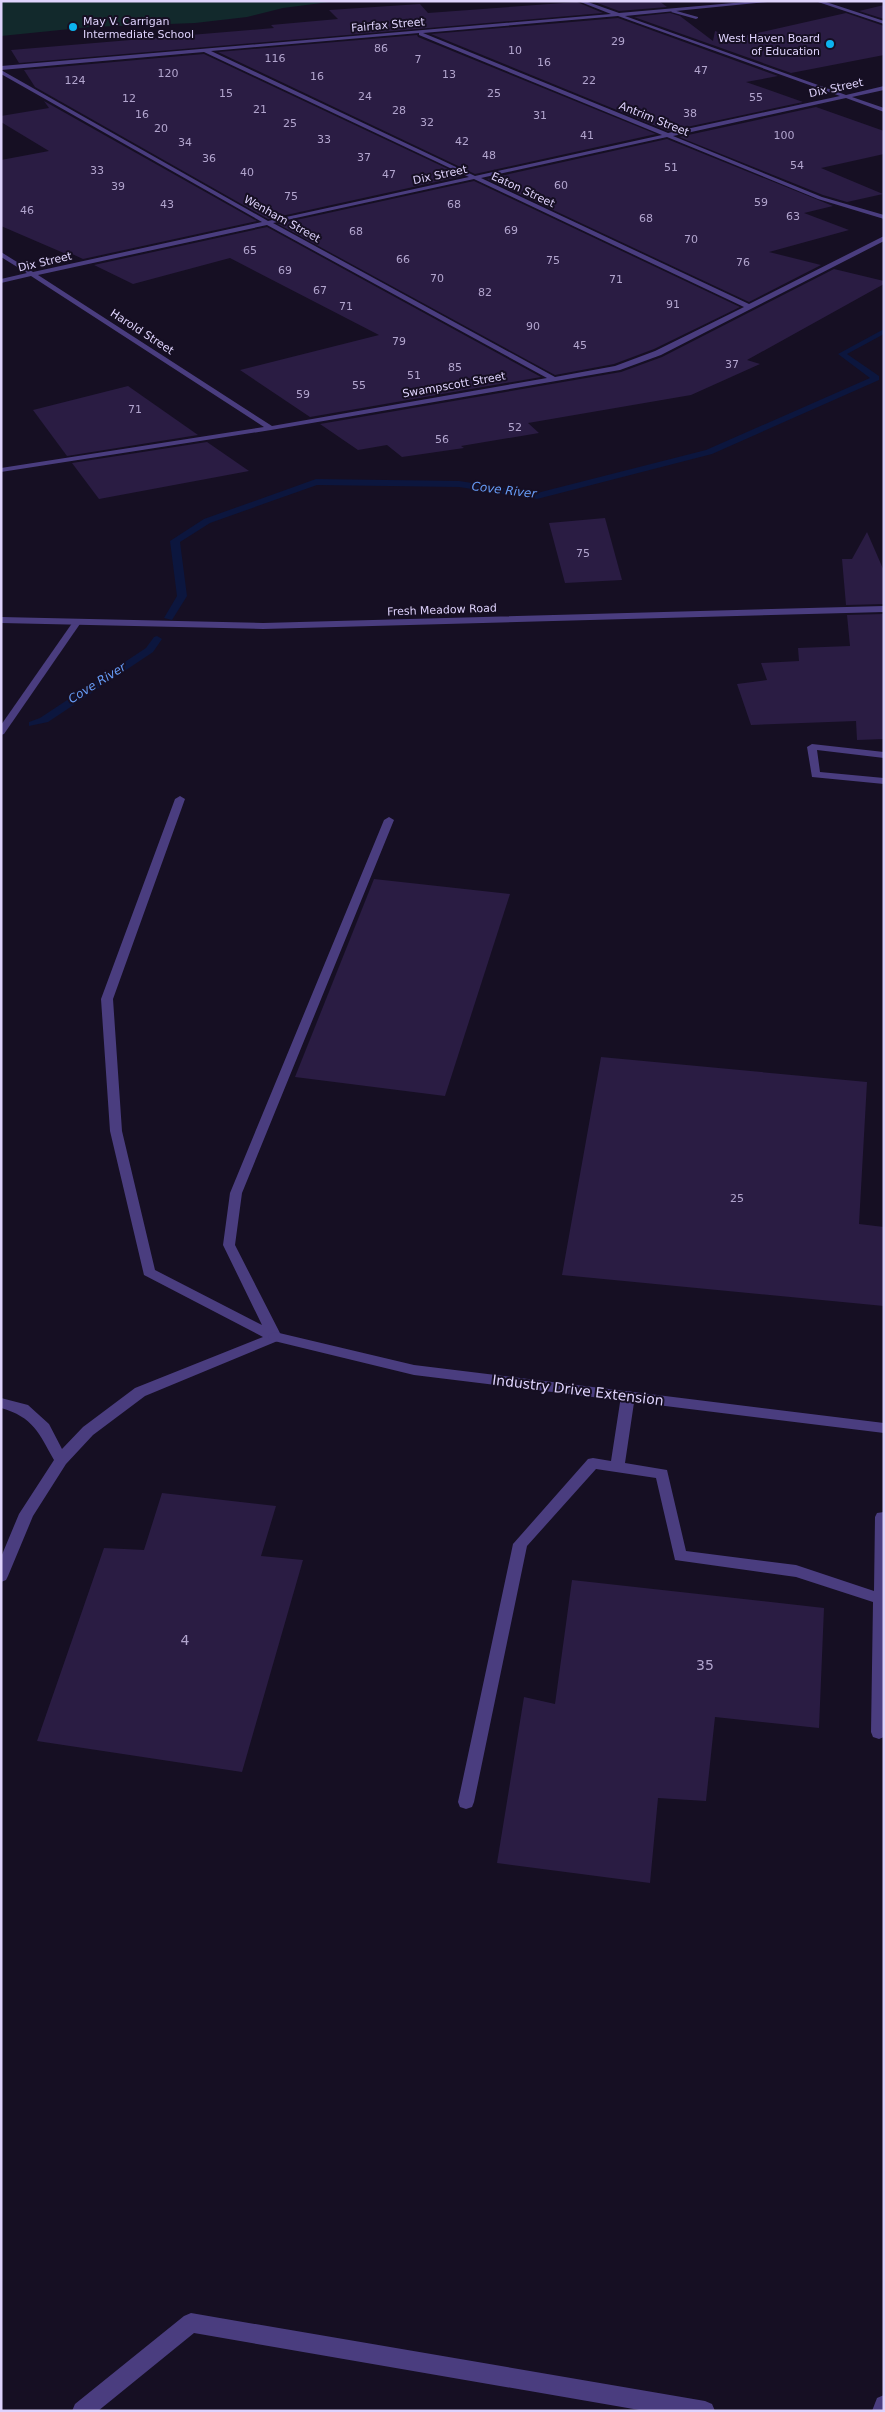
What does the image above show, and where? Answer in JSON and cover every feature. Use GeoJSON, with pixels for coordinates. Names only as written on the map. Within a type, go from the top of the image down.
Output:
{"type":"FeatureCollection","features":[{"type":"Feature","properties":{"kind":"street"},"geometry":{"type":"LineString","coordinates":[[580,1],[884,110]]}},
{"type":"Feature","properties":{"kind":"street","name":"Fairfax Street"},"geometry":{"type":"LineString","coordinates":[[1,68],[776,1]]}},
{"type":"Feature","properties":{"kind":"street"},"geometry":{"type":"LineString","coordinates":[[817,1],[884,23]]}},
{"type":"Feature","properties":{"kind":"street"},"geometry":{"type":"LineString","coordinates":[[673,11],[696,18]]}},
{"type":"Feature","properties":{"kind":"street","name":"Antrim Street"},"geometry":{"type":"LineString","coordinates":[[419,33],[820,198],[884,217]]}},
{"type":"Feature","properties":{"kind":"street","name":"Eaton Street"},"geometry":{"type":"LineString","coordinates":[[206,51],[750,307]]}},
{"type":"Feature","properties":{"kind":"street","name":"Wenham Street"},"geometry":{"type":"LineString","coordinates":[[1,72],[266,222],[556,380]]}},
{"type":"Feature","properties":{"kind":"street","name":"Dix Street"},"geometry":{"type":"LineString","coordinates":[[1,282],[266,222],[884,88]]}},
{"type":"Feature","properties":{"kind":"street","name":"Swampscott Street"},"geometry":{"type":"LineString","coordinates":[[1,470],[271,428],[617,368],[658,353],[884,238]]}},
{"type":"Feature","properties":{"kind":"street","name":"Harold Street"},"geometry":{"type":"LineString","coordinates":[[1,254],[271,428]]}},
{"type":"Feature","properties":{"kind":"street","name":"Fresh Meadow Road"},"geometry":{"type":"LineString","coordinates":[[1,620],[263,626],[884,609]]}},
{"type":"Feature","properties":{"kind":"street"},"geometry":{"type":"LineString","coordinates":[[1,732],[78,621]]}},
{"type":"Feature","properties":{"kind":"street"},"geometry":{"type":"LineString","coordinates":[[884,755],[812,747],[815,775],[884,781]]}},
{"type":"Feature","properties":{"kind":"street","name":"Industry Drive Extension"},"geometry":{"type":"LineString","coordinates":[[180,800],[107,999],[116,1131],[149,1272],[275,1337],[414,1370],[884,1428]]}},
{"type":"Feature","properties":{"kind":"street"},"geometry":{"type":"LineString","coordinates":[[1,1576],[26,1514],[61,1460],[88,1431],[140,1392],[275,1337],[229,1245],[236,1193],[389,820]]}},
{"type":"Feature","properties":{"kind":"street"},"geometry":{"type":"LineString","coordinates":[[617,1467],[628,1396]]}},
{"type":"Feature","properties":{"kind":"street"},"geometry":{"type":"LineString","coordinates":[[1,1403],[24,1408],[44,1428],[61,1460]]}},
{"type":"Feature","properties":{"kind":"street"},"geometry":{"type":"LineString","coordinates":[[466,1802],[520,1544],[593,1463],[662,1474],[680,1556],[796,1571],[882,1599]]}},
{"type":"Feature","properties":{"kind":"street"},"geometry":{"type":"LineString","coordinates":[[879,1732],[882,1517]]}},
{"type":"Feature","properties":{"kind":"street"},"geometry":{"type":"LineString","coordinates":[[82,2411],[191,2323],[704,2411]]}},
{"type":"Feature","properties":{"kind":"street"},"geometry":{"type":"LineString","coordinates":[[882,2411],[884,2405]]}},
{"type":"Feature","properties":{"kind":"green space","name":"May V. Carrigan Intermediate School"},"geometry":{"type":"Polygon","coordinates":[[[1,1],[337,1],[283,8],[247,17],[195,23],[90,27],[1,36],[1,1]]]}},
{"type":"Feature","properties":{"kind":"building"},"geometry":{"type":"Polygon","coordinates":[[[592,1],[659,1],[667,7],[619,11],[592,1]]]}},
{"type":"Feature","properties":{"kind":"building"},"geometry":{"type":"Polygon","coordinates":[[[577,2],[603,13],[19,63],[11,50],[274,28],[271,25],[338,19],[329,10],[420,4],[428,13],[577,2]]]}},
{"type":"Feature","properties":{"kind":"building"},"geometry":{"type":"Polygon","coordinates":[[[884,5],[884,19],[859,11],[884,5]]]}},
{"type":"Feature","properties":{"kind":"building"},"geometry":{"type":"Polygon","coordinates":[[[670,13],[680,16],[713,41],[715,31],[735,38],[846,13],[884,26],[884,55],[791,73],[634,17],[670,13]]]}},
{"type":"Feature","properties":{"kind":"building"},"geometry":{"type":"Polygon","coordinates":[[[618,18],[778,76],[746,82],[803,102],[668,131],[431,34],[618,18]]]}},
{"type":"Feature","properties":{"kind":"building"},"geometry":{"type":"Polygon","coordinates":[[[417,35],[656,134],[475,174],[218,52],[417,35]]]}},
{"type":"Feature","properties":{"kind":"building"},"geometry":{"type":"Polygon","coordinates":[[[204,54],[463,176],[268,219],[35,87],[24,70],[204,54]]]}},
{"type":"Feature","properties":{"kind":"building"},"geometry":{"type":"Polygon","coordinates":[[[44,101],[257,221],[83,259],[70,253],[66,254],[1,226],[1,160],[49,151],[1,122],[1,116],[49,108],[44,101]]]}},
{"type":"Feature","properties":{"kind":"building"},"geometry":{"type":"Polygon","coordinates":[[[816,107],[884,131],[884,154],[821,168],[883,194],[847,202],[823,195],[679,137],[816,107]]]}},
{"type":"Feature","properties":{"kind":"building"},"geometry":{"type":"Polygon","coordinates":[[[667,139],[833,206],[804,213],[849,230],[769,252],[821,265],[749,302],[487,179],[667,139]]]}},
{"type":"Feature","properties":{"kind":"building"},"geometry":{"type":"Polygon","coordinates":[[[474,181],[740,307],[654,349],[614,364],[555,375],[278,224],[474,181]]]}},
{"type":"Feature","properties":{"kind":"building"},"geometry":{"type":"Polygon","coordinates":[[[267,227],[541,377],[310,417],[240,370],[379,335],[230,258],[133,284],[94,265],[267,227]]]}},
{"type":"Feature","properties":{"kind":"building"},"geometry":{"type":"Polygon","coordinates":[[[834,269],[884,281],[884,284],[747,360],[760,364],[691,395],[528,423],[539,433],[461,446],[464,448],[402,457],[387,445],[358,450],[320,424],[621,372],[662,357],[834,269]]]}},
{"type":"Feature","properties":{"kind":"building"},"geometry":{"type":"Polygon","coordinates":[[[128,386],[198,435],[67,456],[33,410],[128,386]]]}},
{"type":"Feature","properties":{"kind":"building"},"geometry":{"type":"Polygon","coordinates":[[[207,442],[249,471],[99,499],[72,463],[207,442]]]}},
{"type":"Feature","properties":{"kind":"building"},"geometry":{"type":"Polygon","coordinates":[[[605,518],[622,580],[565,583],[549,523],[605,518]]]}},
{"type":"Feature","properties":{"kind":"building"},"geometry":{"type":"Polygon","coordinates":[[[867,532],[884,571],[884,604],[846,605],[842,559],[852,559],[867,532]]]}},
{"type":"Feature","properties":{"kind":"building"},"geometry":{"type":"Polygon","coordinates":[[[884,614],[884,739],[857,740],[856,721],[751,725],[737,684],[767,680],[761,663],[799,661],[798,648],[850,646],[847,615],[884,614]]]}},
{"type":"Feature","properties":{"kind":"building"},"geometry":{"type":"Polygon","coordinates":[[[374,879],[510,894],[445,1096],[295,1077],[374,879]]]}},
{"type":"Feature","properties":{"kind":"building"},"geometry":{"type":"Polygon","coordinates":[[[601,1057],[867,1082],[859,1224],[884,1227],[884,1306],[562,1275],[601,1057]]]}},
{"type":"Feature","properties":{"kind":"building"},"geometry":{"type":"Polygon","coordinates":[[[162,1493],[276,1506],[261,1556],[303,1560],[242,1772],[37,1741],[104,1548],[144,1550],[162,1493]]]}},
{"type":"Feature","properties":{"kind":"building"},"geometry":{"type":"Polygon","coordinates":[[[572,1580],[824,1608],[819,1728],[715,1717],[706,1801],[658,1798],[650,1883],[497,1863],[524,1697],[555,1704],[572,1580]]]}},
{"type":"Feature","properties":{"kind":"waterway","name":"Cove River"},"geometry":{"type":"LineString","coordinates":[[169,618],[182,596],[175,541],[207,521],[316,482],[459,484],[537,496],[709,452],[876,378],[842,354],[884,331]]}},
{"type":"Feature","properties":{"kind":"waterway","name":"Cove River"},"geometry":{"type":"LineString","coordinates":[[33,724],[44,720],[150,650],[157,639]]}},
{"type":"Feature","properties":{"kind":"place","name":"May V. Carrigan Intermediate School"},"geometry":{"type":"Point","coordinates":[73,27]}},
{"type":"Feature","properties":{"kind":"place","name":"West Haven Board of Education"},"geometry":{"type":"Point","coordinates":[830,44]}}]}
